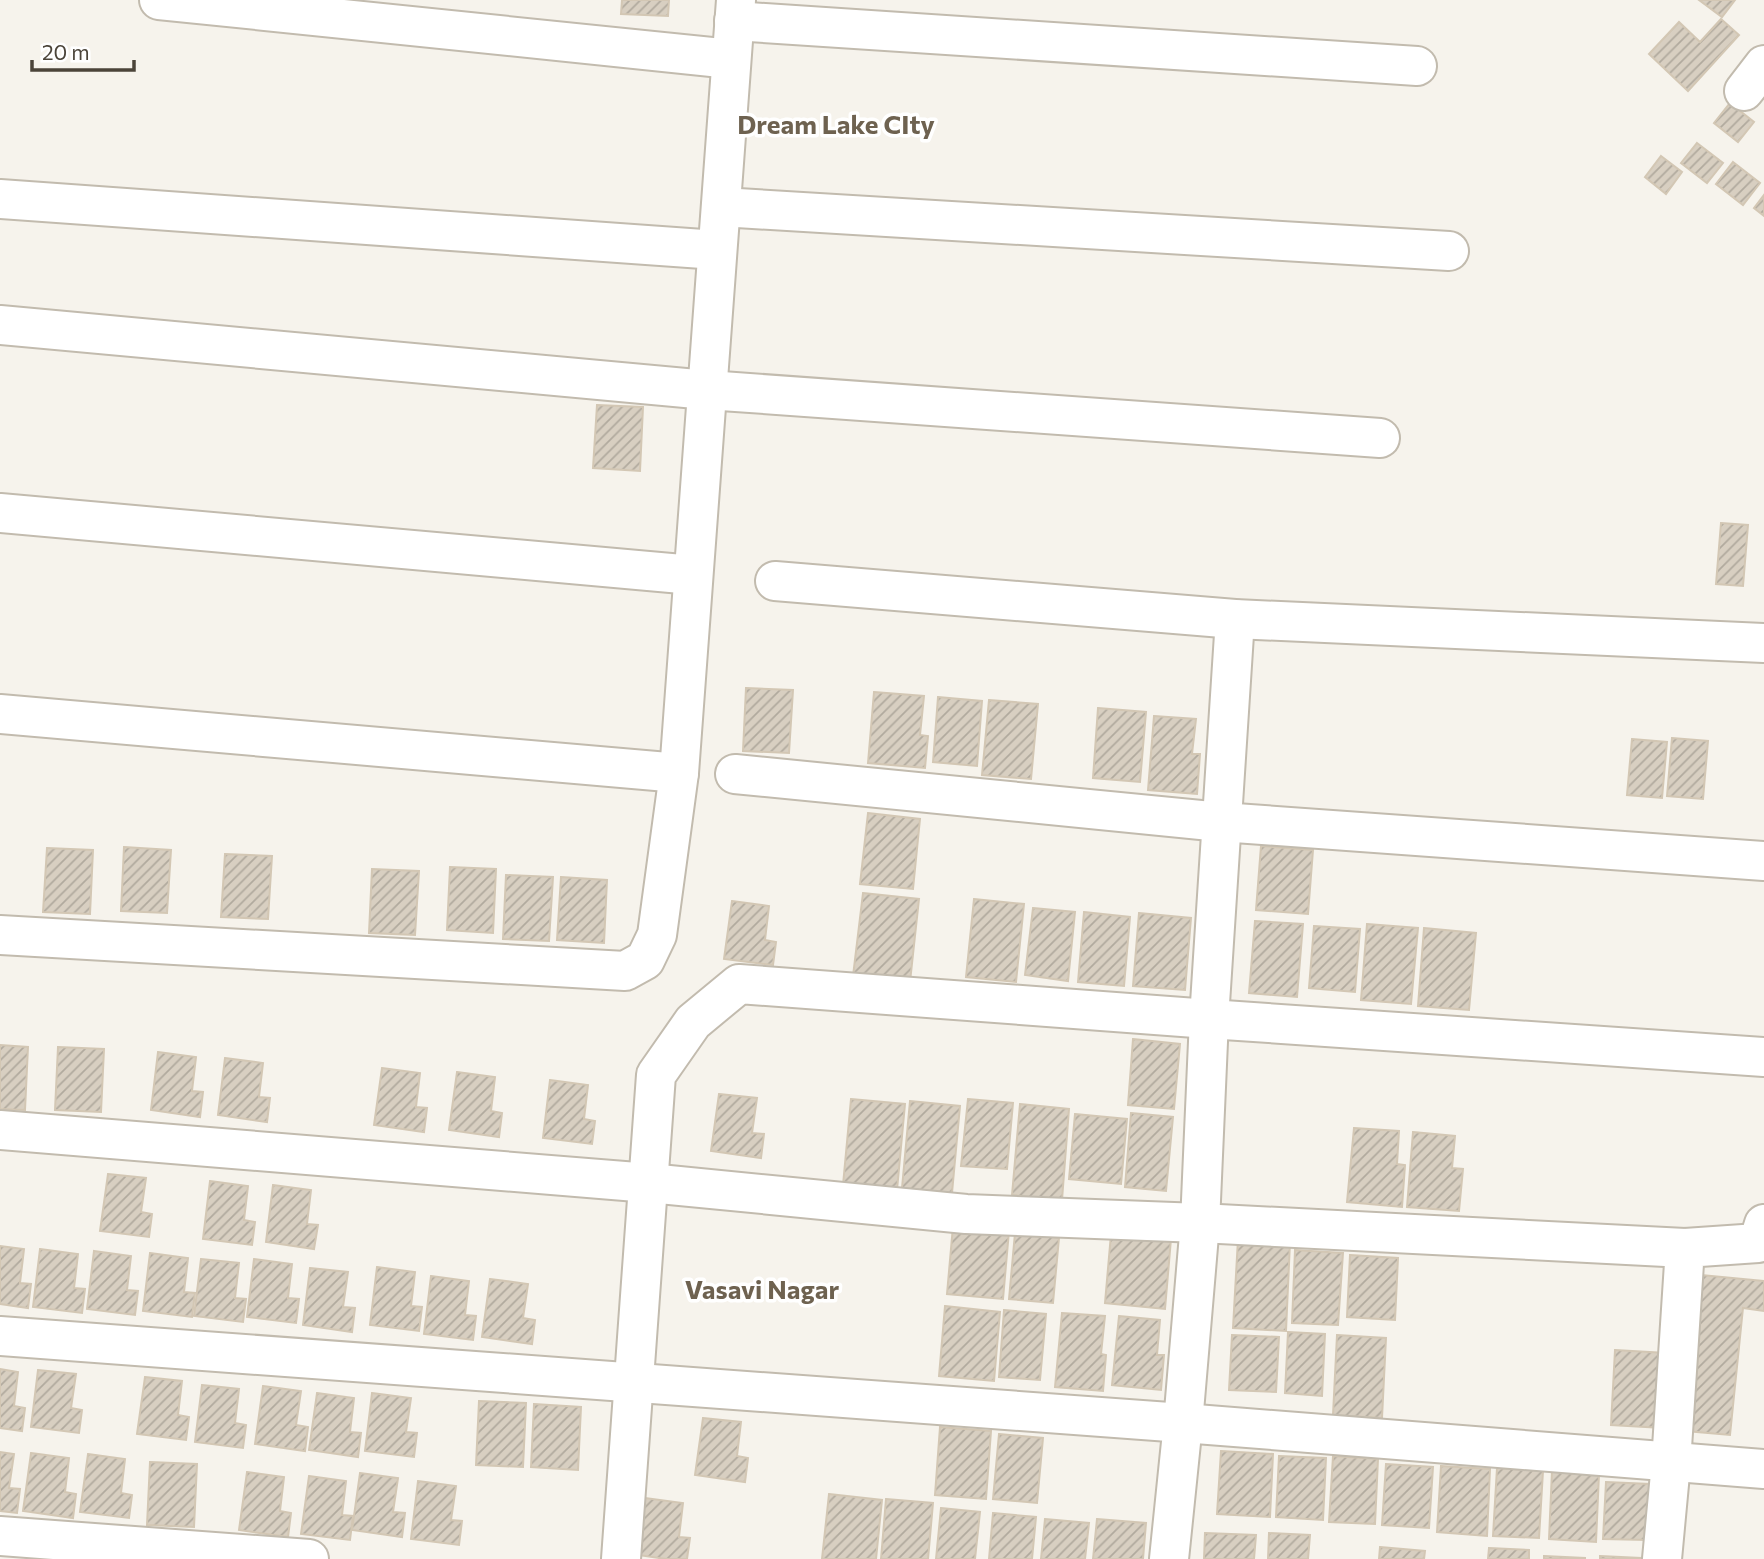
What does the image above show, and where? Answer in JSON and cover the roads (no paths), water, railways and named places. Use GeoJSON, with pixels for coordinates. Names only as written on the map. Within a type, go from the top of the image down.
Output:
{"type":"FeatureCollection","features":[{"type":"Feature","properties":{"kind":"street"},"geometry":{"type":"LineString","coordinates":[[159,0],[731,59]]}},
{"type":"Feature","properties":{"kind":"street"},"geometry":{"type":"LineString","coordinates":[[0,935],[625,971],[645,960],[657,935],[679,773],[735,10],[1417,66]]}},
{"type":"Feature","properties":{"kind":"street"},"geometry":{"type":"LineString","coordinates":[[0,199],[717,250]]}},
{"type":"Feature","properties":{"kind":"street"},"geometry":{"type":"LineString","coordinates":[[721,207],[1449,251]]}},
{"type":"Feature","properties":{"kind":"street"},"geometry":{"type":"LineString","coordinates":[[0,325],[707,390],[1380,438]]}},
{"type":"Feature","properties":{"kind":"street"},"geometry":{"type":"LineString","coordinates":[[0,513],[694,575]]}},
{"type":"Feature","properties":{"kind":"street"},"geometry":{"type":"LineString","coordinates":[[775,581],[1235,619],[1764,643]]}},
{"type":"Feature","properties":{"kind":"street"},"geometry":{"type":"LineString","coordinates":[[1170,1559],[1200,1223],[1209,1019],[1235,619]]}},
{"type":"Feature","properties":{"kind":"street"},"geometry":{"type":"LineString","coordinates":[[0,714],[679,773]]}},
{"type":"Feature","properties":{"kind":"street"},"geometry":{"type":"LineString","coordinates":[[735,774],[1221,822],[1764,861]]}},
{"type":"Feature","properties":{"kind":"street"},"geometry":{"type":"LineString","coordinates":[[621,1559],[656,1075],[693,1022],[739,984],[1764,1057]]}},
{"type":"Feature","properties":{"kind":"street"},"geometry":{"type":"LineString","coordinates":[[0,1130],[649,1183],[966,1214],[1685,1248],[1762,1237]]}},
{"type":"Feature","properties":{"kind":"street"},"geometry":{"type":"LineString","coordinates":[[1662,1559],[1685,1248]]}},
{"type":"Feature","properties":{"kind":"street"},"geometry":{"type":"LineString","coordinates":[[0,1336],[1183,1423],[1764,1469]]}},
{"type":"Feature","properties":{"kind":"street"},"geometry":{"type":"LineString","coordinates":[[0,1536],[309,1559]]}},
{"type":"Feature","properties":{"kind":"district","name":"Dream Lake CIty"},"geometry":{"type":"Point","coordinates":[836,125]}},
{"type":"Feature","properties":{"kind":"district","name":"Vasavi Nagar"},"geometry":{"type":"Point","coordinates":[762,1290]}}]}
